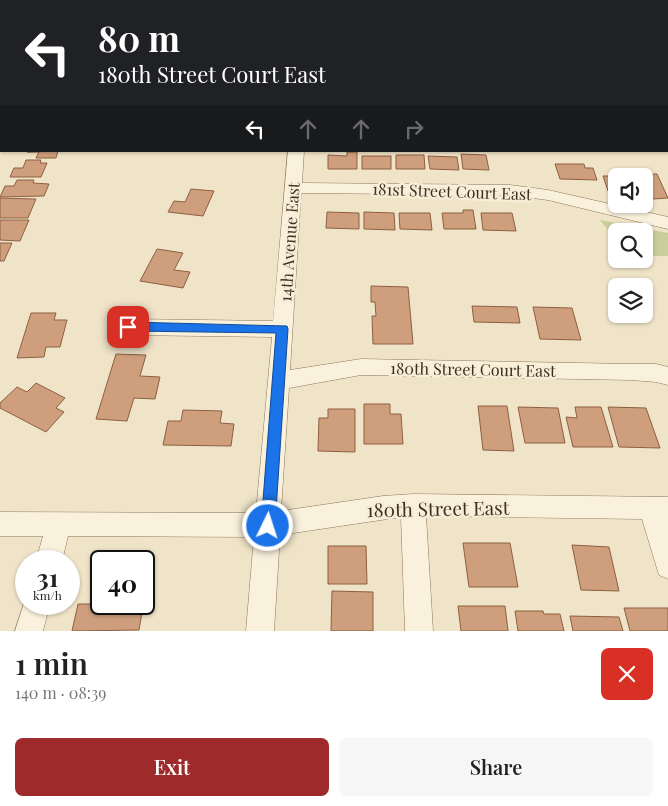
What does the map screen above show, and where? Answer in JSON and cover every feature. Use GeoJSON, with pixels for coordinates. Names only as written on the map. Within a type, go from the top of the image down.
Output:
{"type":"FeatureCollection","features":[{"type":"Feature","properties":{"kind":"street","name":"14th Avenue East"},"geometry":{"type":"LineString","coordinates":[[260,631],[296,152]]}},
{"type":"Feature","properties":{"kind":"street","name":"181st Street Court East"},"geometry":{"type":"LineString","coordinates":[[293,188],[510,190],[548,195],[668,223]]}},
{"type":"Feature","properties":{"kind":"street"},"geometry":{"type":"LineString","coordinates":[[128,327],[282,329]]}},
{"type":"Feature","properties":{"kind":"street","name":"180th Street Court East"},"geometry":{"type":"LineString","coordinates":[[278,381],[361,367],[631,372],[668,376]]}},
{"type":"Feature","properties":{"kind":"street"},"geometry":{"type":"LineString","coordinates":[[413,505],[419,631]]}},
{"type":"Feature","properties":{"kind":"street","name":"180th Street East"},"geometry":{"type":"LineString","coordinates":[[0,524],[268,526],[382,506],[413,505],[659,508]]}},
{"type":"Feature","properties":{"kind":"street"},"geometry":{"type":"LineString","coordinates":[[659,508],[668,566]]}},
{"type":"Feature","properties":{"kind":"street"},"geometry":{"type":"LineString","coordinates":[[52,550],[59,524]]}},
{"type":"Feature","properties":{"kind":"street"},"geometry":{"type":"LineString","coordinates":[[29,631],[34,615]]}},
{"type":"Feature","properties":{"kind":"green space"},"geometry":{"type":"Polygon","coordinates":[[[600,220],[616,223],[608,223],[608,230],[600,220]]]}},
{"type":"Feature","properties":{"kind":"green space"},"geometry":{"type":"Polygon","coordinates":[[[653,230],[668,233],[668,256],[653,256],[653,230]]]}},
{"type":"Feature","properties":{"kind":"building"},"geometry":{"type":"Polygon","coordinates":[[[39,152],[58,152],[56,158],[36,158],[39,152]]]}},
{"type":"Feature","properties":{"kind":"building"},"geometry":{"type":"Polygon","coordinates":[[[347,152],[357,152],[357,169],[328,169],[328,155],[347,156],[347,152]]]}},
{"type":"Feature","properties":{"kind":"building"},"geometry":{"type":"Polygon","coordinates":[[[461,154],[486,155],[489,170],[463,169],[461,154]]]}},
{"type":"Feature","properties":{"kind":"building"},"geometry":{"type":"Polygon","coordinates":[[[396,155],[424,155],[425,169],[396,169],[396,155]]]}},
{"type":"Feature","properties":{"kind":"building"},"geometry":{"type":"Polygon","coordinates":[[[362,156],[391,156],[391,169],[362,169],[362,156]]]}},
{"type":"Feature","properties":{"kind":"building"},"geometry":{"type":"Polygon","coordinates":[[[428,156],[457,157],[459,170],[430,169],[428,156]]]}},
{"type":"Feature","properties":{"kind":"building"},"geometry":{"type":"Polygon","coordinates":[[[26,160],[41,160],[40,163],[47,163],[41,177],[10,177],[14,168],[23,168],[26,160]]]}},
{"type":"Feature","properties":{"kind":"building"},"geometry":{"type":"Polygon","coordinates":[[[555,164],[584,164],[585,168],[593,168],[597,180],[560,179],[555,164]]]}},
{"type":"Feature","properties":{"kind":"building"},"geometry":{"type":"Polygon","coordinates":[[[653,174],[657,174],[668,198],[653,199],[653,174]]]}},
{"type":"Feature","properties":{"kind":"building"},"geometry":{"type":"Polygon","coordinates":[[[603,176],[608,176],[608,191],[603,176]]]}},
{"type":"Feature","properties":{"kind":"building"},"geometry":{"type":"Polygon","coordinates":[[[17,180],[34,180],[33,183],[49,184],[44,196],[0,197],[5,186],[14,186],[17,180]]]}},
{"type":"Feature","properties":{"kind":"building"},"geometry":{"type":"Polygon","coordinates":[[[191,189],[214,191],[203,216],[168,212],[174,201],[185,202],[191,189]]]}},
{"type":"Feature","properties":{"kind":"building"},"geometry":{"type":"Polygon","coordinates":[[[0,198],[36,199],[28,218],[0,218],[0,198]]]}},
{"type":"Feature","properties":{"kind":"building"},"geometry":{"type":"Polygon","coordinates":[[[463,210],[473,210],[476,229],[444,229],[442,213],[463,213],[463,210]]]}},
{"type":"Feature","properties":{"kind":"building"},"geometry":{"type":"Polygon","coordinates":[[[327,212],[359,213],[359,229],[326,228],[327,212]]]}},
{"type":"Feature","properties":{"kind":"building"},"geometry":{"type":"Polygon","coordinates":[[[364,212],[394,213],[395,230],[364,229],[364,212]]]}},
{"type":"Feature","properties":{"kind":"building"},"geometry":{"type":"Polygon","coordinates":[[[399,213],[430,213],[432,230],[400,229],[399,213]]]}},
{"type":"Feature","properties":{"kind":"building"},"geometry":{"type":"Polygon","coordinates":[[[481,213],[512,213],[516,231],[483,230],[481,213]]]}},
{"type":"Feature","properties":{"kind":"building"},"geometry":{"type":"Polygon","coordinates":[[[0,220],[29,220],[20,241],[0,240],[0,220]]]}},
{"type":"Feature","properties":{"kind":"building"},"geometry":{"type":"Polygon","coordinates":[[[0,243],[12,243],[4,261],[0,261],[0,243]]]}},
{"type":"Feature","properties":{"kind":"building"},"geometry":{"type":"Polygon","coordinates":[[[157,249],[183,253],[174,270],[190,272],[183,288],[140,281],[157,249]]]}},
{"type":"Feature","properties":{"kind":"building"},"geometry":{"type":"Polygon","coordinates":[[[371,286],[408,287],[413,344],[373,344],[372,316],[376,316],[375,302],[371,302],[371,286]]]}},
{"type":"Feature","properties":{"kind":"building"},"geometry":{"type":"Polygon","coordinates":[[[472,306],[517,307],[520,323],[474,322],[472,306]]]}},
{"type":"Feature","properties":{"kind":"building"},"geometry":{"type":"Polygon","coordinates":[[[533,307],[572,308],[581,340],[540,339],[533,307]]]}},
{"type":"Feature","properties":{"kind":"building"},"geometry":{"type":"Polygon","coordinates":[[[31,313],[56,313],[54,320],[67,320],[60,347],[46,347],[44,357],[17,358],[31,313]]]}},
{"type":"Feature","properties":{"kind":"building"},"geometry":{"type":"Polygon","coordinates":[[[116,354],[146,355],[140,376],[160,377],[155,399],[134,398],[127,421],[96,419],[116,354]]]}},
{"type":"Feature","properties":{"kind":"building"},"geometry":{"type":"Polygon","coordinates":[[[36,383],[65,398],[56,408],[64,412],[46,432],[0,408],[0,403],[17,387],[27,392],[36,383]]]}},
{"type":"Feature","properties":{"kind":"building"},"geometry":{"type":"Polygon","coordinates":[[[364,404],[390,404],[390,414],[401,414],[403,444],[364,444],[364,404]]]}},
{"type":"Feature","properties":{"kind":"building"},"geometry":{"type":"Polygon","coordinates":[[[478,406],[507,406],[514,451],[483,450],[478,406]]]}},
{"type":"Feature","properties":{"kind":"building"},"geometry":{"type":"Polygon","coordinates":[[[518,407],[558,408],[565,443],[525,443],[518,407]]]}},
{"type":"Feature","properties":{"kind":"building"},"geometry":{"type":"Polygon","coordinates":[[[575,407],[601,407],[613,447],[573,447],[566,417],[577,418],[575,407]]]}},
{"type":"Feature","properties":{"kind":"building"},"geometry":{"type":"Polygon","coordinates":[[[608,407],[646,408],[660,448],[619,447],[608,407]]]}},
{"type":"Feature","properties":{"kind":"building"},"geometry":{"type":"Polygon","coordinates":[[[328,409],[355,409],[355,452],[318,451],[319,418],[328,418],[328,409]]]}},
{"type":"Feature","properties":{"kind":"building"},"geometry":{"type":"Polygon","coordinates":[[[183,410],[222,411],[220,423],[234,424],[231,446],[163,445],[168,421],[181,421],[183,410]]]}},
{"type":"Feature","properties":{"kind":"building"},"geometry":{"type":"Polygon","coordinates":[[[463,543],[510,543],[518,587],[469,587],[463,543]]]}},
{"type":"Feature","properties":{"kind":"building"},"geometry":{"type":"Polygon","coordinates":[[[572,545],[609,547],[619,591],[581,590],[572,545]]]}},
{"type":"Feature","properties":{"kind":"building"},"geometry":{"type":"Polygon","coordinates":[[[328,546],[366,546],[367,584],[328,584],[328,546]]]}},
{"type":"Feature","properties":{"kind":"building"},"geometry":{"type":"Polygon","coordinates":[[[332,591],[373,592],[373,631],[331,631],[332,591]]]}},
{"type":"Feature","properties":{"kind":"building"},"geometry":{"type":"Polygon","coordinates":[[[80,604],[90,604],[90,615],[141,615],[139,630],[72,631],[76,615],[80,615],[80,604]]]}},
{"type":"Feature","properties":{"kind":"building"},"geometry":{"type":"Polygon","coordinates":[[[458,606],[505,606],[508,631],[461,631],[458,606]]]}},
{"type":"Feature","properties":{"kind":"building"},"geometry":{"type":"Polygon","coordinates":[[[624,608],[668,608],[668,631],[630,631],[624,608]]]}},
{"type":"Feature","properties":{"kind":"building"},"geometry":{"type":"Polygon","coordinates":[[[515,611],[543,611],[544,614],[560,614],[564,631],[518,631],[515,611]]]}},
{"type":"Feature","properties":{"kind":"building"},"geometry":{"type":"Polygon","coordinates":[[[570,616],[619,617],[623,631],[573,631],[570,616]]]}},
{"type":"Feature","properties":{"kind":"route"},"geometry":{"type":"LineString","coordinates":[[128,327],[282,329],[268,526]]}}]}
